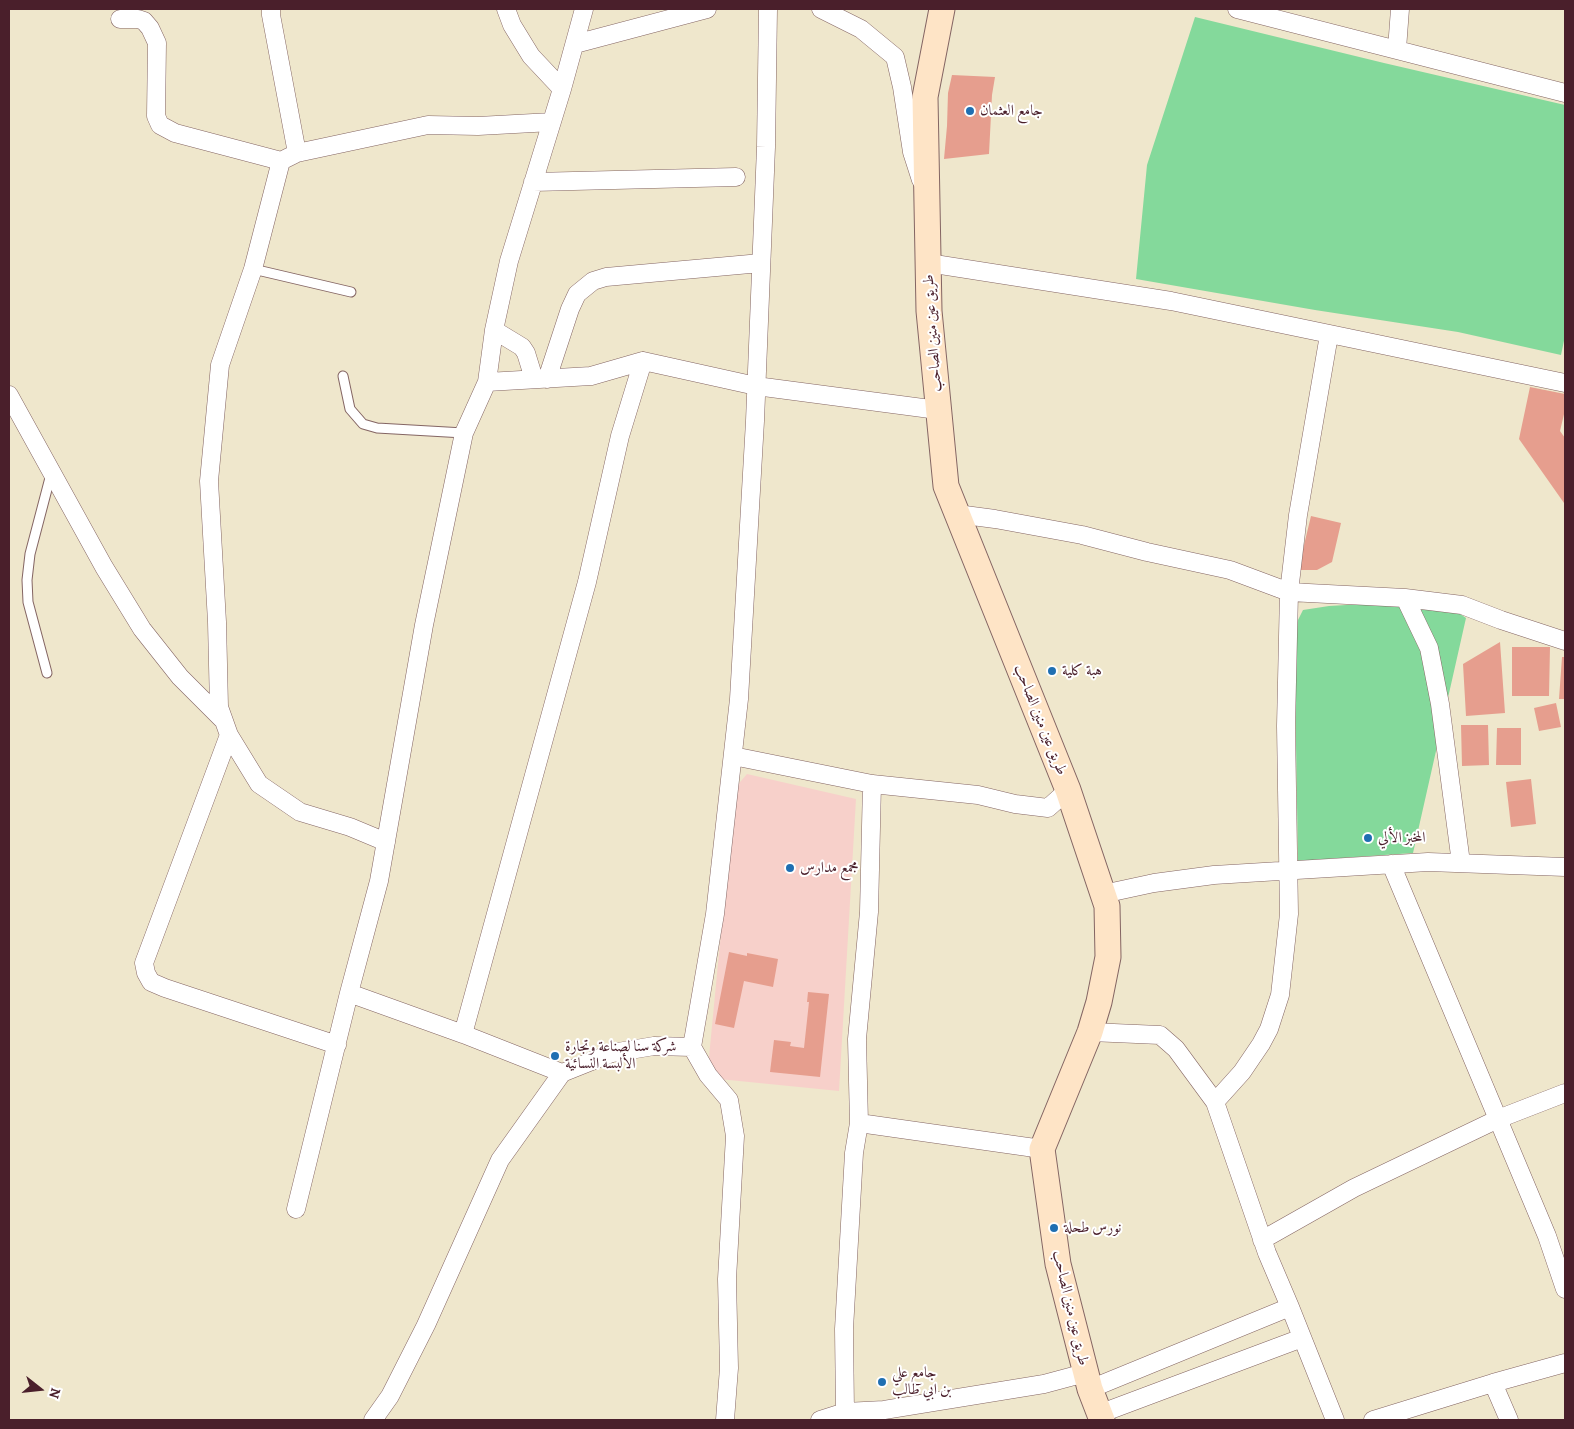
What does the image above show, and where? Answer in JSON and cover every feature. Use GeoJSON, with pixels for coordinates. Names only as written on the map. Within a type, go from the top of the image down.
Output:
{"type":"FeatureCollection","features":[{"type":"Feature","properties":{"kind":"main road","name":"طريق عين منين الصاحب"},"geometry":{"type":"LineString","coordinates":[[942,9],[925,97],[928,311],[946,486],[1068,790],[1107,906],[1108,956],[1090,1032],[1042,1149],[1058,1264],[1088,1381],[1100,1417]]}},
{"type":"Feature","properties":{"kind":"street"},"geometry":{"type":"LineString","coordinates":[[272,9],[271,15],[297,153]]}},
{"type":"Feature","properties":{"kind":"street"},"geometry":{"type":"LineString","coordinates":[[506,9],[512,25],[531,56],[562,89]]}},
{"type":"Feature","properties":{"kind":"street"},"geometry":{"type":"LineString","coordinates":[[296,1208],[349,993],[379,881],[424,625],[464,433],[487,382],[494,330],[509,261],[562,89],[584,9]]}},
{"type":"Feature","properties":{"kind":"street"},"geometry":{"type":"LineString","coordinates":[[575,44],[708,9]]}},
{"type":"Feature","properties":{"kind":"street"},"geometry":{"type":"LineString","coordinates":[[725,1420],[729,1368],[728,1279],[735,1136],[729,1100],[708,1075],[692,1047],[715,914],[739,699],[756,386],[766,147],[768,9]]}},
{"type":"Feature","properties":{"kind":"street"},"geometry":{"type":"LineString","coordinates":[[821,9],[861,29],[895,57],[902,87],[912,152],[926,196]]}},
{"type":"Feature","properties":{"kind":"street"},"geometry":{"type":"LineString","coordinates":[[1238,9],[1565,93]]}},
{"type":"Feature","properties":{"kind":"street"},"geometry":{"type":"LineString","coordinates":[[1397,49],[1400,9]]}},
{"type":"Feature","properties":{"kind":"street"},"geometry":{"type":"LineString","coordinates":[[120,19],[144,21],[150,28],[157,43],[156,116],[160,125],[175,133],[281,161],[297,153],[428,126],[478,126],[552,122]]}},
{"type":"Feature","properties":{"kind":"street"},"geometry":{"type":"LineString","coordinates":[[281,161],[253,269],[220,365],[209,481],[217,622],[219,707],[226,728],[144,963],[146,973],[151,982],[165,988],[336,1045]]}},
{"type":"Feature","properties":{"kind":"street"},"geometry":{"type":"LineString","coordinates":[[533,182],[736,176]]}},
{"type":"Feature","properties":{"kind":"street"},"geometry":{"type":"LineString","coordinates":[[540,379],[578,294],[594,281],[606,277],[761,263]]}},
{"type":"Feature","properties":{"kind":"street"},"geometry":{"type":"LineString","coordinates":[[928,263],[1171,301],[1565,383]]}},
{"type":"Feature","properties":{"kind":"street"},"geometry":{"type":"LineString","coordinates":[[494,330],[522,347],[540,379]]}},
{"type":"Feature","properties":{"kind":"street"},"geometry":{"type":"LineString","coordinates":[[1216,1102],[1242,1072],[1261,1044],[1269,1030],[1280,995],[1289,914],[1286,726],[1289,592],[1298,515],[1328,335]]}},
{"type":"Feature","properties":{"kind":"street"},"geometry":{"type":"LineString","coordinates":[[487,382],[591,376],[643,361],[756,386],[938,410]]}},
{"type":"Feature","properties":{"kind":"street"},"geometry":{"type":"LineString","coordinates":[[463,1034],[587,582],[620,436],[643,361]]}},
{"type":"Feature","properties":{"kind":"street"},"geometry":{"type":"LineString","coordinates":[[9,395],[104,567],[142,629],[180,677],[226,728],[259,784],[300,812],[350,827],[386,842]]}},
{"type":"Feature","properties":{"kind":"street"},"geometry":{"type":"LineString","coordinates":[[957,514],[1082,535],[1147,552],[1230,570],[1289,592],[1405,598],[1462,605],[1565,641]]}},
{"type":"Feature","properties":{"kind":"street"},"geometry":{"type":"LineString","coordinates":[[1405,598],[1429,648],[1440,704],[1462,863]]}},
{"type":"Feature","properties":{"kind":"street"},"geometry":{"type":"LineString","coordinates":[[733,756],[872,784],[978,795],[1015,804],[1048,808],[1068,790]]}},
{"type":"Feature","properties":{"kind":"street"},"geometry":{"type":"LineString","coordinates":[[845,1412],[844,1329],[854,1153],[859,1123],[857,1039],[869,912],[872,784]]}},
{"type":"Feature","properties":{"kind":"street"},"geometry":{"type":"LineString","coordinates":[[1103,894],[1154,883],[1214,875],[1391,864],[1428,862],[1565,867]]}},
{"type":"Feature","properties":{"kind":"street"},"geometry":{"type":"LineString","coordinates":[[1391,864],[1564,1280]]}},
{"type":"Feature","properties":{"kind":"street"},"geometry":{"type":"LineString","coordinates":[[349,993],[463,1034],[562,1073]]}},
{"type":"Feature","properties":{"kind":"street"},"geometry":{"type":"LineString","coordinates":[[1090,1032],[1160,1035],[1176,1048],[1216,1102],[1262,1240],[1335,1420]]}},
{"type":"Feature","properties":{"kind":"street"},"geometry":{"type":"LineString","coordinates":[[373,1420],[390,1396],[426,1325],[500,1160],[562,1073],[612,1053],[654,1046],[692,1047]]}},
{"type":"Feature","properties":{"kind":"street"},"geometry":{"type":"LineString","coordinates":[[1262,1240],[1354,1188],[1498,1119],[1565,1093]]}},
{"type":"Feature","properties":{"kind":"street"},"geometry":{"type":"LineString","coordinates":[[859,1123],[1042,1149]]}},
{"type":"Feature","properties":{"kind":"street"},"geometry":{"type":"LineString","coordinates":[[820,1420],[845,1412],[884,1415],[1044,1384],[1088,1381],[1290,1307]]}},
{"type":"Feature","properties":{"kind":"street"},"geometry":{"type":"LineString","coordinates":[[1100,1417],[1302,1338]]}},
{"type":"Feature","properties":{"kind":"street"},"geometry":{"type":"LineString","coordinates":[[1374,1420],[1565,1363]]}},
{"type":"Feature","properties":{"kind":"street"},"geometry":{"type":"LineString","coordinates":[[1493,1383],[1508,1420]]}},
{"type":"Feature","properties":{"kind":"lane"},"geometry":{"type":"LineString","coordinates":[[253,269],[351,292]]}},
{"type":"Feature","properties":{"kind":"lane"},"geometry":{"type":"LineString","coordinates":[[343,376],[350,409],[364,424],[377,428],[464,433]]}},
{"type":"Feature","properties":{"kind":"lane"},"geometry":{"type":"LineString","coordinates":[[48,673],[28,602],[27,580],[30,554],[52,474]]}},
{"type":"Feature","properties":{"kind":"shaded area","name":"مجمع مدارس"},"geometry":{"type":"Polygon","coordinates":[[[747,774],[856,799],[839,1091],[719,1079],[711,1070],[709,1057],[735,788],[747,774]]]}},
{"type":"Feature","properties":{"kind":"green space"},"geometry":{"type":"Polygon","coordinates":[[[1195,17],[1565,105],[1565,336],[1561,355],[1458,332],[1315,310],[1136,279],[1147,165],[1195,17]]]}},
{"type":"Feature","properties":{"kind":"green space"},"geometry":{"type":"Polygon","coordinates":[[[1398,602],[1453,609],[1466,618],[1413,853],[1298,861],[1294,628],[1303,610],[1329,606],[1398,602]]]}},
{"type":"Feature","properties":{"kind":"building","name":"جامع العثمان"},"geometry":{"type":"Polygon","coordinates":[[[952,75],[995,77],[992,95],[989,154],[944,159],[948,93],[952,75]]]}},
{"type":"Feature","properties":{"kind":"building"},"geometry":{"type":"Polygon","coordinates":[[[1530,387],[1565,394],[1565,410],[1560,431],[1565,438],[1564,503],[1519,439],[1530,387]]]}},
{"type":"Feature","properties":{"kind":"building"},"geometry":{"type":"Polygon","coordinates":[[[1311,516],[1341,523],[1332,562],[1317,570],[1298,570],[1311,516]]]}},
{"type":"Feature","properties":{"kind":"building"},"geometry":{"type":"Polygon","coordinates":[[[1500,642],[1505,713],[1466,716],[1463,664],[1500,642]]]}},
{"type":"Feature","properties":{"kind":"building"},"geometry":{"type":"Polygon","coordinates":[[[1512,647],[1550,647],[1549,696],[1512,696],[1512,647]]]}},
{"type":"Feature","properties":{"kind":"building"},"geometry":{"type":"Polygon","coordinates":[[[1562,657],[1565,657],[1565,699],[1559,699],[1562,657]]]}},
{"type":"Feature","properties":{"kind":"building"},"geometry":{"type":"Polygon","coordinates":[[[1556,703],[1561,727],[1539,731],[1534,708],[1556,703]]]}},
{"type":"Feature","properties":{"kind":"building"},"geometry":{"type":"Polygon","coordinates":[[[1461,725],[1488,725],[1489,765],[1462,766],[1461,725]]]}},
{"type":"Feature","properties":{"kind":"building"},"geometry":{"type":"Polygon","coordinates":[[[1497,728],[1521,728],[1521,765],[1496,765],[1497,728]]]}},
{"type":"Feature","properties":{"kind":"building"},"geometry":{"type":"Polygon","coordinates":[[[1531,779],[1536,824],[1511,827],[1506,782],[1531,779]]]}},
{"type":"Feature","properties":{"kind":"building"},"geometry":{"type":"Polygon","coordinates":[[[729,952],[747,956],[747,953],[778,959],[773,987],[744,981],[734,1028],[715,1024],[729,952]]]}},
{"type":"Feature","properties":{"kind":"building"},"geometry":{"type":"Polygon","coordinates":[[[808,992],[829,994],[820,1077],[770,1072],[774,1040],[791,1042],[790,1046],[804,1048],[809,1002],[807,1002],[808,992]]]}},
{"type":"Feature","properties":{"kind":"place","name":"جامع العثمان"},"geometry":{"type":"Point","coordinates":[970,111]}},
{"type":"Feature","properties":{"kind":"place","name":"هبة كلية"},"geometry":{"type":"Point","coordinates":[1052,671]}},
{"type":"Feature","properties":{"kind":"place","name":"المخبز الألي"},"geometry":{"type":"Point","coordinates":[1368,838]}},
{"type":"Feature","properties":{"kind":"place","name":"مجمع مدارس"},"geometry":{"type":"Point","coordinates":[790,868]}},
{"type":"Feature","properties":{"kind":"place","name":"شركة سنا لصناعة وتجارة الألبسة النسائية"},"geometry":{"type":"Point","coordinates":[555,1056]}},
{"type":"Feature","properties":{"kind":"place","name":"نورس طحلة"},"geometry":{"type":"Point","coordinates":[1054,1228]}},
{"type":"Feature","properties":{"kind":"place","name":"جامع علي بن ابي طالب"},"geometry":{"type":"Point","coordinates":[882,1382]}}]}
